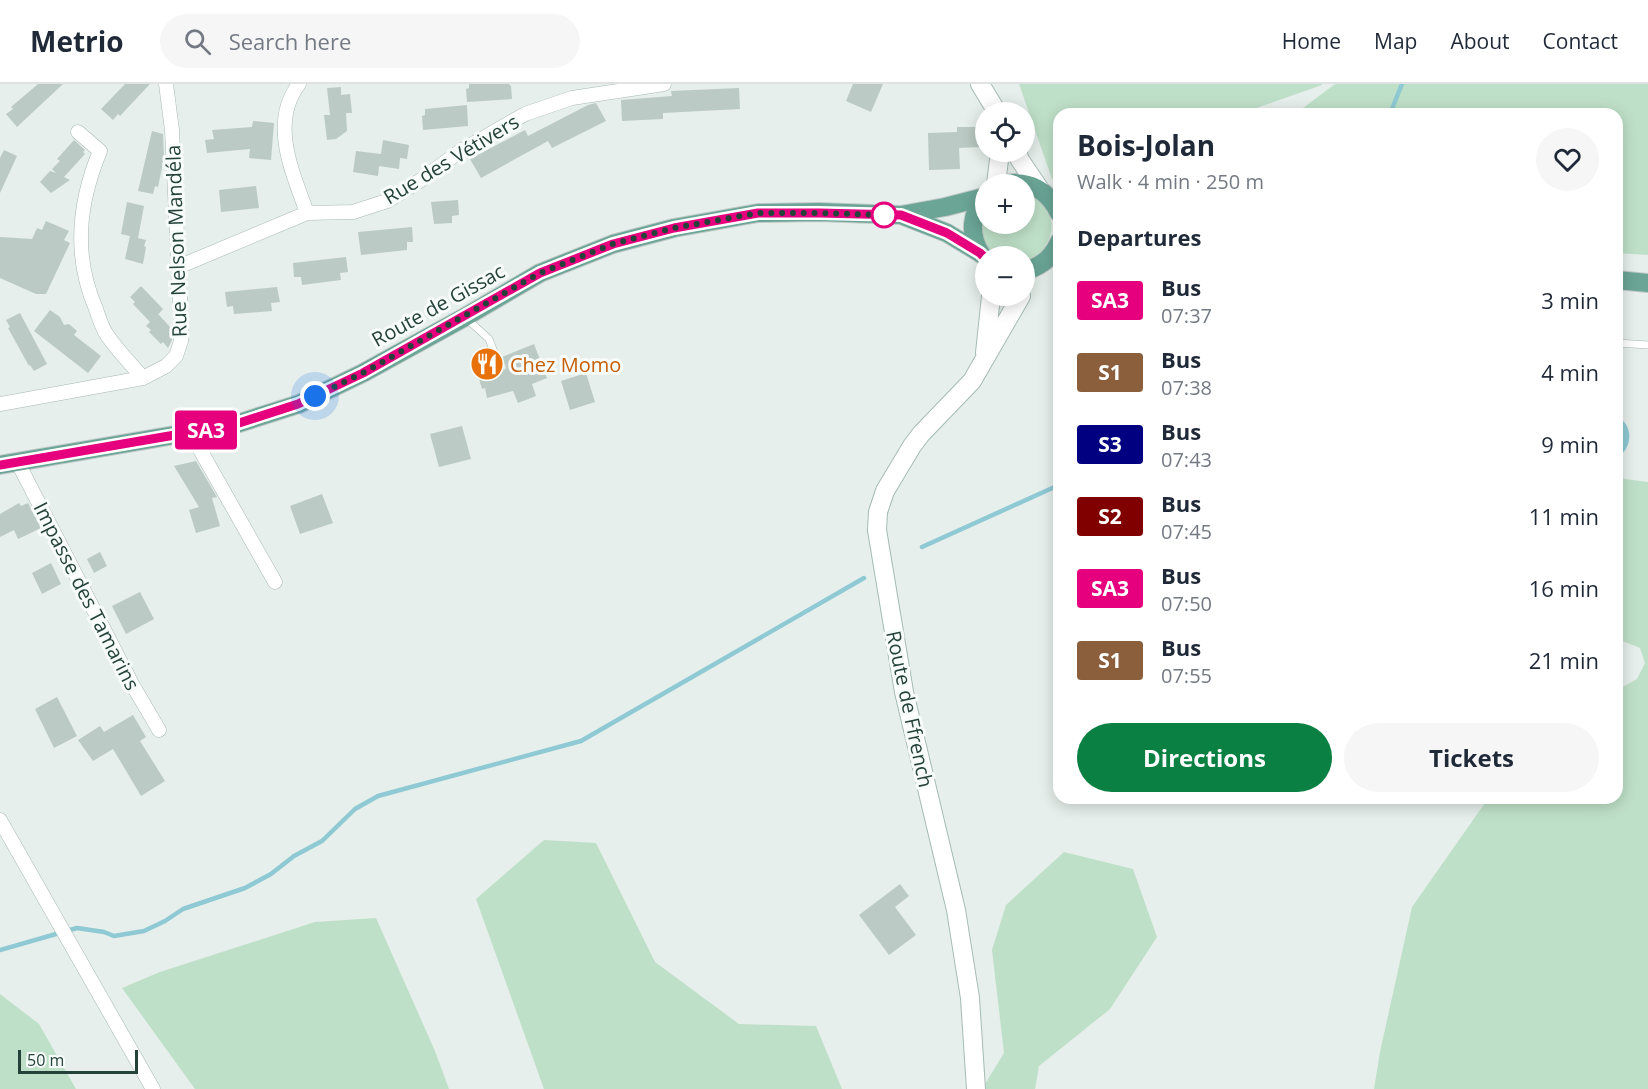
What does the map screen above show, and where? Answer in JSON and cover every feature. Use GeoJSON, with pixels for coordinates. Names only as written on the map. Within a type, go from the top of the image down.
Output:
{"type":"FeatureCollection","features":[{"type":"Feature","properties":{"kind":"main road"},"geometry":{"type":"LineString","coordinates":[[980,84],[990,102]]}},
{"type":"Feature","properties":{"kind":"main road"},"geometry":{"type":"LineString","coordinates":[[1021,162],[1039,188],[1053,202]]}},
{"type":"Feature","properties":{"kind":"main road"},"geometry":{"type":"LineString","coordinates":[[1035,187],[1039,188]]}},
{"type":"Feature","properties":{"kind":"main road","name":"Route de Gissac"},"geometry":{"type":"LineString","coordinates":[[8,463],[233,425],[298,404],[363,373],[540,273],[613,244],[674,228],[758,213],[901,215],[945,207],[975,197]]}},
{"type":"Feature","properties":{"kind":"main road"},"geometry":{"type":"LineString","coordinates":[[975,213],[972,224],[973,234],[978,246]]}},
{"type":"Feature","properties":{"kind":"main road","name":"Route de Gissac"},"geometry":{"type":"LineString","coordinates":[[901,215],[947,233],[975,251]]}},
{"type":"Feature","properties":{"kind":"main road"},"geometry":{"type":"LineString","coordinates":[[1043,263],[1053,250]]}},
{"type":"Feature","properties":{"kind":"main road"},"geometry":{"type":"LineString","coordinates":[[1623,281],[1648,283]]}},
{"type":"Feature","properties":{"kind":"main road","name":"Route de Ffrench"},"geometry":{"type":"LineString","coordinates":[[984,361],[990,306]]}},
{"type":"Feature","properties":{"kind":"main road","name":"Route de Ffrench"},"geometry":{"type":"LineString","coordinates":[[976,1089],[970,998],[956,910],[904,692],[877,530],[878,512],[885,491],[912,446],[972,381],[1015,306]]}},
{"type":"Feature","properties":{"kind":"street","name":"Rue Nelson Mandéla"},"geometry":{"type":"LineString","coordinates":[[0,404],[143,378],[166,366],[177,356],[181,330],[172,130],[166,84]]}},
{"type":"Feature","properties":{"kind":"street"},"geometry":{"type":"LineString","coordinates":[[178,267],[307,213],[284,140],[286,110],[299,84]]}},
{"type":"Feature","properties":{"kind":"street","name":"Rue des Vétivers"},"geometry":{"type":"LineString","coordinates":[[307,213],[352,212],[387,201],[459,152],[525,114],[573,98],[627,86],[664,84]]}},
{"type":"Feature","properties":{"kind":"street"},"geometry":{"type":"LineString","coordinates":[[78,132],[100,152],[90,174],[80,221],[79,244],[89,294],[106,334],[143,378]]}},
{"type":"Feature","properties":{"kind":"street"},"geometry":{"type":"LineString","coordinates":[[190,432],[275,582]]}},
{"type":"Feature","properties":{"kind":"street","name":"Impasse des Tamarins"},"geometry":{"type":"LineString","coordinates":[[8,463],[159,730]]}},
{"type":"Feature","properties":{"kind":"street"},"geometry":{"type":"LineString","coordinates":[[0,820],[153,1089]]}},
{"type":"Feature","properties":{"kind":"lane"},"geometry":{"type":"LineString","coordinates":[[465,317],[489,339],[500,368]]}},
{"type":"Feature","properties":{"kind":"lane"},"geometry":{"type":"LineString","coordinates":[[1623,343],[1648,345]]}},
{"type":"Feature","properties":{"kind":"green space"},"geometry":{"type":"Polygon","coordinates":[[[1019,84],[1322,84],[1256,108],[1053,108],[1053,179],[1035,130],[1035,102],[1025,102],[1019,84]]]}},
{"type":"Feature","properties":{"kind":"green space"},"geometry":{"type":"Polygon","coordinates":[[[1335,84],[1648,84],[1648,255],[1623,253],[1623,108],[1303,108],[1335,84]]]}},
{"type":"Feature","properties":{"kind":"green space"},"geometry":{"type":"Polygon","coordinates":[[[1035,198],[1045,206],[1050,216],[1052,226],[1050,237],[1045,247],[1035,256],[1035,246],[985,246],[982,235],[1035,234],[1035,198]]]}},
{"type":"Feature","properties":{"kind":"green space"},"geometry":{"type":"Polygon","coordinates":[[[1623,479],[1648,482],[1648,1089],[1374,1089],[1412,907],[1484,804],[1623,804],[1623,687],[1637,679],[1645,663],[1640,648],[1623,641],[1623,479]]]}},
{"type":"Feature","properties":{"kind":"green space"},"geometry":{"type":"Polygon","coordinates":[[[544,840],[596,843],[655,962],[739,1024],[816,1026],[842,1089],[544,1089],[476,899],[544,840]]]}},
{"type":"Feature","properties":{"kind":"green space"},"geometry":{"type":"Polygon","coordinates":[[[1064,852],[1133,869],[1157,937],[1110,1009],[1039,1066],[1035,1089],[982,1089],[1004,1053],[992,950],[1006,905],[1064,852]]]}},
{"type":"Feature","properties":{"kind":"green space"},"geometry":{"type":"Polygon","coordinates":[[[376,918],[435,1051],[449,1089],[195,1089],[122,988],[160,972],[315,922],[376,918]]]}},
{"type":"Feature","properties":{"kind":"green space"},"geometry":{"type":"Polygon","coordinates":[[[0,994],[39,1024],[76,1089],[0,1089],[0,994]]]}},
{"type":"Feature","properties":{"kind":"water"},"geometry":{"type":"Polygon","coordinates":[[[1623,420],[1629,431],[1629,443],[1623,452],[1623,420]]]}},
{"type":"Feature","properties":{"kind":"building"},"geometry":{"type":"Polygon","coordinates":[[[38,84],[63,84],[17,127],[6,114],[38,84]]]}},
{"type":"Feature","properties":{"kind":"building"},"geometry":{"type":"Polygon","coordinates":[[[125,84],[150,84],[120,116],[118,114],[113,120],[101,109],[125,84]]]}},
{"type":"Feature","properties":{"kind":"building"},"geometry":{"type":"Polygon","coordinates":[[[469,84],[509,84],[512,99],[467,102],[466,89],[469,88],[469,84]]]}},
{"type":"Feature","properties":{"kind":"building"},"geometry":{"type":"Polygon","coordinates":[[[853,84],[883,84],[871,112],[846,101],[853,84]]]}},
{"type":"Feature","properties":{"kind":"building"},"geometry":{"type":"Polygon","coordinates":[[[341,87],[341,95],[350,94],[352,113],[346,113],[347,131],[336,139],[327,140],[324,115],[330,115],[327,88],[341,87]]]}},
{"type":"Feature","properties":{"kind":"building"},"geometry":{"type":"Polygon","coordinates":[[[739,88],[740,109],[663,113],[663,119],[622,121],[621,100],[672,96],[671,91],[739,88]]]}},
{"type":"Feature","properties":{"kind":"building"},"geometry":{"type":"Polygon","coordinates":[[[596,103],[606,121],[552,148],[548,141],[481,178],[470,159],[525,130],[528,136],[596,103]]]}},
{"type":"Feature","properties":{"kind":"building"},"geometry":{"type":"Polygon","coordinates":[[[467,105],[468,126],[423,130],[422,116],[425,115],[425,109],[467,105]]]}},
{"type":"Feature","properties":{"kind":"building"},"geometry":{"type":"Polygon","coordinates":[[[253,121],[274,123],[271,160],[249,158],[250,149],[207,153],[205,140],[214,139],[212,130],[252,127],[253,121]]]}},
{"type":"Feature","properties":{"kind":"building"},"geometry":{"type":"Polygon","coordinates":[[[957,127],[975,127],[975,147],[959,148],[960,169],[929,170],[928,133],[957,132],[957,127]]]}},
{"type":"Feature","properties":{"kind":"building"},"geometry":{"type":"Polygon","coordinates":[[[152,131],[163,134],[164,158],[158,187],[155,186],[153,194],[138,191],[152,131]]]}},
{"type":"Feature","properties":{"kind":"building"},"geometry":{"type":"Polygon","coordinates":[[[74,140],[85,150],[83,152],[85,154],[64,177],[70,180],[51,193],[40,182],[50,171],[56,173],[52,169],[60,161],[57,159],[74,140]]]}},
{"type":"Feature","properties":{"kind":"building"},"geometry":{"type":"Polygon","coordinates":[[[383,140],[409,145],[407,159],[400,158],[399,169],[379,166],[378,176],[353,172],[356,151],[381,154],[383,140]]]}},
{"type":"Feature","properties":{"kind":"building"},"geometry":{"type":"Polygon","coordinates":[[[4,150],[17,156],[0,193],[0,158],[4,150]]]}},
{"type":"Feature","properties":{"kind":"building"},"geometry":{"type":"Polygon","coordinates":[[[256,186],[259,208],[221,212],[219,190],[256,186]]]}},
{"type":"Feature","properties":{"kind":"building"},"geometry":{"type":"Polygon","coordinates":[[[458,200],[459,215],[452,216],[452,223],[434,224],[431,202],[458,200]]]}},
{"type":"Feature","properties":{"kind":"building"},"geometry":{"type":"Polygon","coordinates":[[[127,202],[144,206],[138,238],[121,234],[127,202]]]}},
{"type":"Feature","properties":{"kind":"building"},"geometry":{"type":"Polygon","coordinates":[[[46,221],[69,231],[64,240],[70,243],[46,294],[36,294],[0,278],[0,237],[32,239],[37,228],[42,230],[46,221]]]}},
{"type":"Feature","properties":{"kind":"building"},"geometry":{"type":"Polygon","coordinates":[[[412,227],[413,242],[407,242],[407,250],[361,255],[358,232],[412,227]]]}},
{"type":"Feature","properties":{"kind":"building"},"geometry":{"type":"Polygon","coordinates":[[[130,236],[146,240],[143,264],[125,259],[130,236]]]}},
{"type":"Feature","properties":{"kind":"building"},"geometry":{"type":"Polygon","coordinates":[[[346,257],[348,272],[340,273],[341,280],[302,285],[301,277],[294,277],[293,263],[346,257]]]}},
{"type":"Feature","properties":{"kind":"building"},"geometry":{"type":"Polygon","coordinates":[[[141,286],[163,309],[158,314],[172,329],[172,340],[168,348],[149,332],[151,330],[146,326],[150,322],[133,304],[135,302],[130,297],[141,286]]]}},
{"type":"Feature","properties":{"kind":"building"},"geometry":{"type":"Polygon","coordinates":[[[277,287],[280,302],[271,303],[272,311],[234,314],[233,306],[227,307],[225,292],[277,287]]]}},
{"type":"Feature","properties":{"kind":"building"},"geometry":{"type":"Polygon","coordinates":[[[50,310],[60,317],[64,325],[69,324],[77,331],[74,335],[101,356],[88,373],[34,331],[50,310]]]}},
{"type":"Feature","properties":{"kind":"building"},"geometry":{"type":"Polygon","coordinates":[[[20,313],[47,364],[34,371],[8,328],[10,327],[6,320],[20,313]]]}},
{"type":"Feature","properties":{"kind":"building"},"geometry":{"type":"Polygon","coordinates":[[[534,344],[547,378],[532,384],[536,396],[518,403],[513,391],[487,398],[474,361],[490,357],[495,371],[501,373],[506,368],[502,357],[534,344]]]}},
{"type":"Feature","properties":{"kind":"building"},"geometry":{"type":"Polygon","coordinates":[[[586,373],[595,402],[570,410],[561,381],[586,373]]]}},
{"type":"Feature","properties":{"kind":"building"},"geometry":{"type":"Polygon","coordinates":[[[462,426],[471,459],[439,467],[430,434],[462,426]]]}},
{"type":"Feature","properties":{"kind":"building"},"geometry":{"type":"Polygon","coordinates":[[[196,461],[217,497],[212,498],[220,526],[196,533],[189,510],[199,507],[174,466],[196,461]]]}},
{"type":"Feature","properties":{"kind":"building"},"geometry":{"type":"Polygon","coordinates":[[[322,494],[333,523],[300,534],[290,506],[322,494]]]}},
{"type":"Feature","properties":{"kind":"building"},"geometry":{"type":"Polygon","coordinates":[[[19,503],[21,506],[28,503],[41,528],[18,539],[14,530],[0,537],[0,514],[19,503]]]}},
{"type":"Feature","properties":{"kind":"building"},"geometry":{"type":"Polygon","coordinates":[[[100,552],[107,566],[94,573],[87,559],[100,552]]]}},
{"type":"Feature","properties":{"kind":"building"},"geometry":{"type":"Polygon","coordinates":[[[51,563],[61,584],[42,594],[32,573],[51,563]]]}},
{"type":"Feature","properties":{"kind":"building"},"geometry":{"type":"Polygon","coordinates":[[[140,592],[154,619],[126,634],[112,606],[140,592]]]}},
{"type":"Feature","properties":{"kind":"building"},"geometry":{"type":"Polygon","coordinates":[[[57,697],[77,736],[54,748],[35,709],[57,697]]]}},
{"type":"Feature","properties":{"kind":"building"},"geometry":{"type":"Polygon","coordinates":[[[133,715],[146,737],[140,741],[165,781],[141,796],[113,749],[93,761],[78,740],[100,726],[104,732],[133,715]]]}},
{"type":"Feature","properties":{"kind":"building"},"geometry":{"type":"Polygon","coordinates":[[[900,884],[909,896],[895,907],[916,935],[889,955],[859,915],[900,884]]]}},
{"type":"Feature","properties":{"kind":"waterway"},"geometry":{"type":"LineString","coordinates":[[1392,108],[1402,84]]}},
{"type":"Feature","properties":{"kind":"waterway"},"geometry":{"type":"LineString","coordinates":[[922,547],[1053,488]]}},
{"type":"Feature","properties":{"kind":"waterway"},"geometry":{"type":"LineString","coordinates":[[0,950],[77,928],[114,936],[144,931],[183,909],[245,888],[322,841],[355,809],[378,796],[581,741],[864,578]]}},
{"type":"Feature","properties":{"kind":"bus line","name":"SA3"},"geometry":{"type":"LineString","coordinates":[[0,465],[233,425],[298,404],[363,373],[540,273],[613,244],[674,228],[758,213],[901,215],[947,233],[975,250]]}},
{"type":"Feature","properties":{"kind":"place","name":"Chez Momo"},"geometry":{"type":"Point","coordinates":[487,364]}},
{"type":"Feature","properties":{"kind":"route"},"geometry":{"type":"LineString","coordinates":[[315,396],[363,373],[540,273],[613,244],[674,228],[758,213],[884,215]]}}]}
